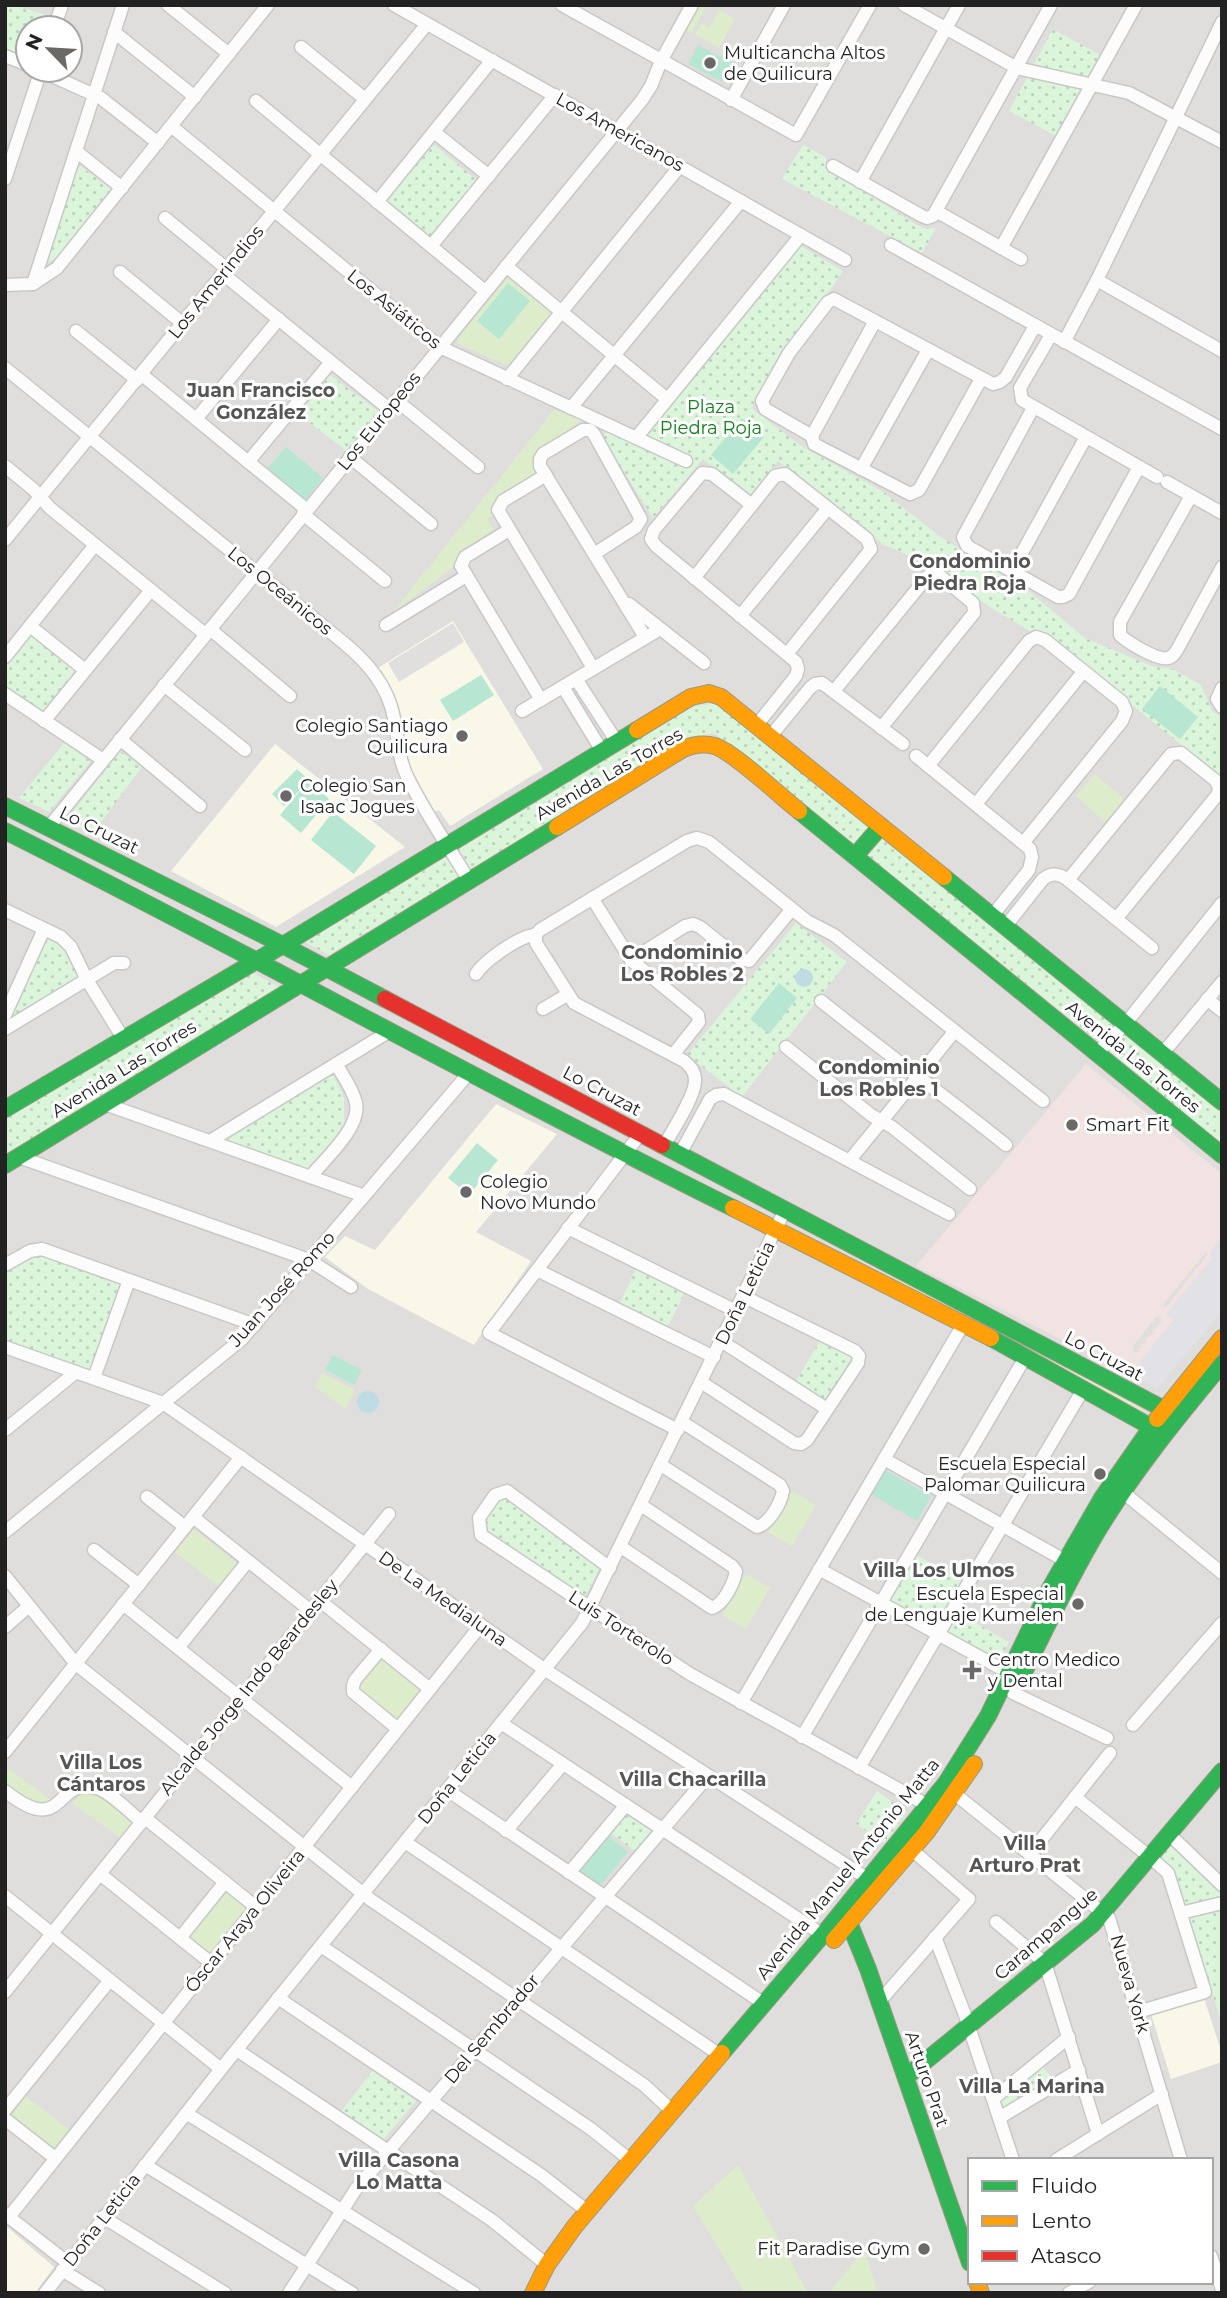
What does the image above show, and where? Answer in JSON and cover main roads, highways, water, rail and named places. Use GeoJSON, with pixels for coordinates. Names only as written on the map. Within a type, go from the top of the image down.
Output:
{"type":"FeatureCollection","features":[{"type":"Feature","properties":{"kind":"main road","name":"Avenida Las Torres"},"geometry":{"type":"LineString","coordinates":[[5,1110],[119,1032],[258,960],[691,697],[702,693],[721,697],[1222,1102]]}},
{"type":"Feature","properties":{"kind":"main road","name":"Avenida Las Torres"},"geometry":{"type":"LineString","coordinates":[[12,1161],[468,879],[683,749],[701,744],[724,750],[1222,1154]]}},
{"type":"Feature","properties":{"kind":"main road","name":"Lo Cruzat"},"geometry":{"type":"LineString","coordinates":[[5,806],[283,945],[1171,1413]]}},
{"type":"Feature","properties":{"kind":"main road"},"geometry":{"type":"LineString","coordinates":[[855,856],[881,826]]}},
{"type":"Feature","properties":{"kind":"main road"},"geometry":{"type":"LineString","coordinates":[[5,831],[227,943],[624,1154],[964,1323],[1158,1430]]}},
{"type":"Feature","properties":{"kind":"main road"},"geometry":{"type":"LineString","coordinates":[[227,943],[231,965],[227,978]]}},
{"type":"Feature","properties":{"kind":"main road"},"geometry":{"type":"LineString","coordinates":[[355,950],[353,967],[362,987]]}},
{"type":"Feature","properties":{"kind":"main road","name":"Avenida Manuel Antonio Matta"},"geometry":{"type":"LineString","coordinates":[[533,2293],[547,2265],[587,2211],[822,1935],[846,1916],[868,1879],[929,1805],[974,1740],[1064,1560],[1222,1338]]}},
{"type":"Feature","properties":{"kind":"main road","name":"Avenida Manuel Antonio Matta"},"geometry":{"type":"LineString","coordinates":[[1171,1413],[1222,1364]]}},
{"type":"Feature","properties":{"kind":"main road","name":"Avenida Manuel Antonio Matta"},"geometry":{"type":"LineString","coordinates":[[548,2293],[562,2260],[584,2231],[846,1916],[912,1850],[955,1794],[1013,1693],[1117,1487]]}},
{"type":"Feature","properties":{"kind":"main road","name":"Carampangue"},"geometry":{"type":"LineString","coordinates":[[906,2077],[1104,1913],[1169,1834],[1219,1779]]}},
{"type":"Feature","properties":{"kind":"main road","name":"Arturo Prat"},"geometry":{"type":"LineString","coordinates":[[846,1916],[964,2230],[968,2252]]}},
{"type":"Feature","properties":{"kind":"water"},"geometry":{"type":"Polygon","coordinates":[[[800,969],[808,969],[813,978],[811,985],[800,987],[795,982],[795,974],[800,969]]]}},
{"type":"Feature","properties":{"kind":"water"},"geometry":{"type":"Polygon","coordinates":[[[368,1391],[376,1394],[379,1402],[376,1410],[368,1413],[360,1410],[357,1402],[360,1394],[368,1391]]]}},
{"type":"Feature","properties":{"kind":"place","name":"Multicancha Altos de Quilicura"},"geometry":{"type":"Point","coordinates":[710,63]}},
{"type":"Feature","properties":{"kind":"place","name":"Colegio Santiago Quilicura"},"geometry":{"type":"Point","coordinates":[462,736]}},
{"type":"Feature","properties":{"kind":"place","name":"Colegio San Isaac Jogues"},"geometry":{"type":"Point","coordinates":[286,796]}},
{"type":"Feature","properties":{"kind":"place","name":"Smart Fit"},"geometry":{"type":"Point","coordinates":[1072,1125]}},
{"type":"Feature","properties":{"kind":"place","name":"Colegio Novo Mundo"},"geometry":{"type":"Point","coordinates":[466,1192]}},
{"type":"Feature","properties":{"kind":"place","name":"Escuela Especial Palomar Quilicura"},"geometry":{"type":"Point","coordinates":[1100,1474]}},
{"type":"Feature","properties":{"kind":"place","name":"Escuela Especial de Lenguaje Kumelen"},"geometry":{"type":"Point","coordinates":[1078,1604]}},
{"type":"Feature","properties":{"kind":"place","name":"Centro Medico y Dental"},"geometry":{"type":"Point","coordinates":[972,1670]}},
{"type":"Feature","properties":{"kind":"place","name":"Fit Paradise Gym"},"geometry":{"type":"Point","coordinates":[924,2249]}},
{"type":"Feature","properties":{"kind":"district","name":"Juan Francisco González"},"geometry":{"type":"Point","coordinates":[261,401]}},
{"type":"Feature","properties":{"kind":"district","name":"Condominio Piedra Roja"},"geometry":{"type":"Point","coordinates":[970,572]}},
{"type":"Feature","properties":{"kind":"district","name":"Condominio Los Robles 2"},"geometry":{"type":"Point","coordinates":[682,963]}},
{"type":"Feature","properties":{"kind":"district","name":"Condominio Los Robles 1"},"geometry":{"type":"Point","coordinates":[879,1078]}},
{"type":"Feature","properties":{"kind":"district","name":"Villa Los Ulmos"},"geometry":{"type":"Point","coordinates":[939,1570]}},
{"type":"Feature","properties":{"kind":"district","name":"Villa Los Cántaros"},"geometry":{"type":"Point","coordinates":[101,1773]}},
{"type":"Feature","properties":{"kind":"district","name":"Villa Chacarilla"},"geometry":{"type":"Point","coordinates":[693,1779]}},
{"type":"Feature","properties":{"kind":"district","name":"Villa Arturo Prat"},"geometry":{"type":"Point","coordinates":[1025,1854]}},
{"type":"Feature","properties":{"kind":"district","name":"Villa La Marina"},"geometry":{"type":"Point","coordinates":[1032,2086]}},
{"type":"Feature","properties":{"kind":"district","name":"Villa Casona Lo Matta"},"geometry":{"type":"Point","coordinates":[399,2171]}},
{"type":"Feature","properties":{"kind":"park label","name":"Plaza Piedra Roja"},"geometry":{"type":"Point","coordinates":[711,417]}}]}
